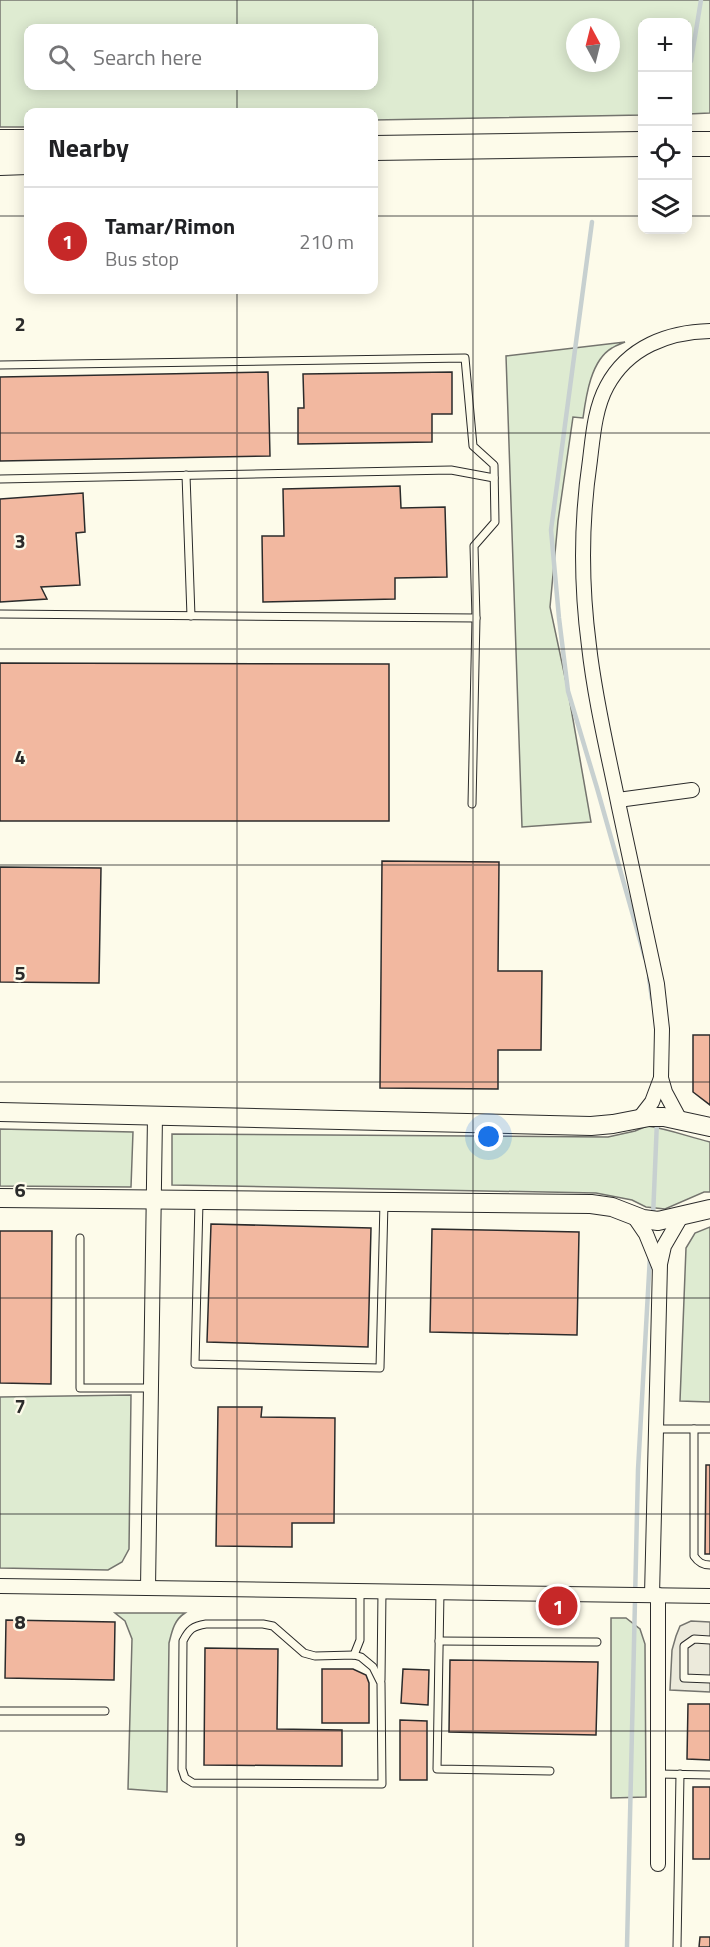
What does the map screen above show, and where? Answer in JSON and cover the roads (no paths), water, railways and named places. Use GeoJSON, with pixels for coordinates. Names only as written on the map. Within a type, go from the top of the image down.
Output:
{"type":"FeatureCollection","features":[{"type":"Feature","properties":{"kind":"highway"},"geometry":{"type":"LineString","coordinates":[[0,142],[24,142]]}},
{"type":"Feature","properties":{"kind":"highway"},"geometry":{"type":"LineString","coordinates":[[378,148],[638,144]]}},
{"type":"Feature","properties":{"kind":"highway"},"geometry":{"type":"LineString","coordinates":[[692,144],[710,144]]}},
{"type":"Feature","properties":{"kind":"highway"},"geometry":{"type":"LineString","coordinates":[[0,163],[24,162]]}},
{"type":"Feature","properties":{"kind":"street"},"geometry":{"type":"LineString","coordinates":[[680,1120],[665,1092],[661,1078],[662,1029],[657,984],[592,670],[584,583],[585,511],[594,424],[599,401],[608,383],[634,354],[651,343],[668,336],[710,331]]}},
{"type":"Feature","properties":{"kind":"street"},"geometry":{"type":"LineString","coordinates":[[618,800],[692,790]]}},
{"type":"Feature","properties":{"kind":"street"},"geometry":{"type":"LineString","coordinates":[[638,1120],[652,1102],[661,1078]]}},
{"type":"Feature","properties":{"kind":"street"},"geometry":{"type":"LineString","coordinates":[[0,1112],[591,1126],[664,1117],[710,1127]]}},
{"type":"Feature","properties":{"kind":"street"},"geometry":{"type":"LineString","coordinates":[[148,1588],[155,1116]]}},
{"type":"Feature","properties":{"kind":"street"},"geometry":{"type":"LineString","coordinates":[[0,1198],[591,1204],[612,1207],[643,1219],[657,1221],[710,1209]]}},
{"type":"Feature","properties":{"kind":"street"},"geometry":{"type":"LineString","coordinates":[[633,1215],[646,1234],[659,1269]]}},
{"type":"Feature","properties":{"kind":"street"},"geometry":{"type":"LineString","coordinates":[[658,1864],[655,1595],[659,1269],[664,1246],[682,1215]]}},
{"type":"Feature","properties":{"kind":"street"},"geometry":{"type":"LineString","coordinates":[[0,1586],[710,1596]]}},
{"type":"Feature","properties":{"kind":"lane"},"geometry":{"type":"LineString","coordinates":[[0,365],[465,358],[473,446],[494,465],[495,522],[474,546],[476,618],[472,804]]}},
{"type":"Feature","properties":{"kind":"lane"},"geometry":{"type":"LineString","coordinates":[[0,479],[451,470],[494,478]]}},
{"type":"Feature","properties":{"kind":"lane"},"geometry":{"type":"LineString","coordinates":[[186,476],[190,616]]}},
{"type":"Feature","properties":{"kind":"lane"},"geometry":{"type":"LineString","coordinates":[[0,614],[476,618]]}},
{"type":"Feature","properties":{"kind":"lane"},"geometry":{"type":"LineString","coordinates":[[199,1201],[195,1364],[380,1368],[384,1202]]}},
{"type":"Feature","properties":{"kind":"lane"},"geometry":{"type":"LineString","coordinates":[[81,1238],[80,1388],[152,1388]]}},
{"type":"Feature","properties":{"kind":"lane"},"geometry":{"type":"LineString","coordinates":[[656,1429],[710,1429]]}},
{"type":"Feature","properties":{"kind":"lane"},"geometry":{"type":"LineString","coordinates":[[694,1429],[694,1556],[704,1565],[710,1565]]}},
{"type":"Feature","properties":{"kind":"lane"},"geometry":{"type":"LineString","coordinates":[[354,1655],[360,1640],[360,1591]]}},
{"type":"Feature","properties":{"kind":"lane"},"geometry":{"type":"LineString","coordinates":[[381,1683],[373,1667],[361,1657],[354,1655],[315,1656],[304,1653],[295,1647],[282,1631],[273,1626],[206,1623],[194,1626],[183,1641],[182,1769],[184,1778],[193,1783],[382,1784],[382,1591]]}},
{"type":"Feature","properties":{"kind":"lane"},"geometry":{"type":"LineString","coordinates":[[440,1592],[437,1769],[550,1771]]}},
{"type":"Feature","properties":{"kind":"lane"},"geometry":{"type":"LineString","coordinates":[[710,1640],[694,1640],[684,1646],[684,1678],[710,1678]]}},
{"type":"Feature","properties":{"kind":"lane"},"geometry":{"type":"LineString","coordinates":[[439,1641],[597,1642]]}},
{"type":"Feature","properties":{"kind":"lane"},"geometry":{"type":"LineString","coordinates":[[0,1711],[105,1711]]}},
{"type":"Feature","properties":{"kind":"lane"},"geometry":{"type":"LineString","coordinates":[[658,1774],[710,1775]]}},
{"type":"Feature","properties":{"kind":"lane"},"geometry":{"type":"LineString","coordinates":[[677,1947],[680,1774]]}},
{"type":"Feature","properties":{"kind":"waterway"},"geometry":{"type":"LineString","coordinates":[[692,55],[701,0]]}},
{"type":"Feature","properties":{"kind":"waterway"},"geometry":{"type":"LineString","coordinates":[[592,222],[551,530],[568,691],[645,958]]}},
{"type":"Feature","properties":{"kind":"waterway"},"geometry":{"type":"LineString","coordinates":[[649,978],[652,999]]}},
{"type":"Feature","properties":{"kind":"waterway"},"geometry":{"type":"LineString","coordinates":[[653,1217],[657,1121]]}},
{"type":"Feature","properties":{"kind":"waterway"},"geometry":{"type":"LineString","coordinates":[[627,1947],[638,1470],[650,1256]]}},
{"type":"Feature","properties":{"kind":"place","name":"Tamar/Rimon"},"geometry":{"type":"Point","coordinates":[558,1606]}}]}
